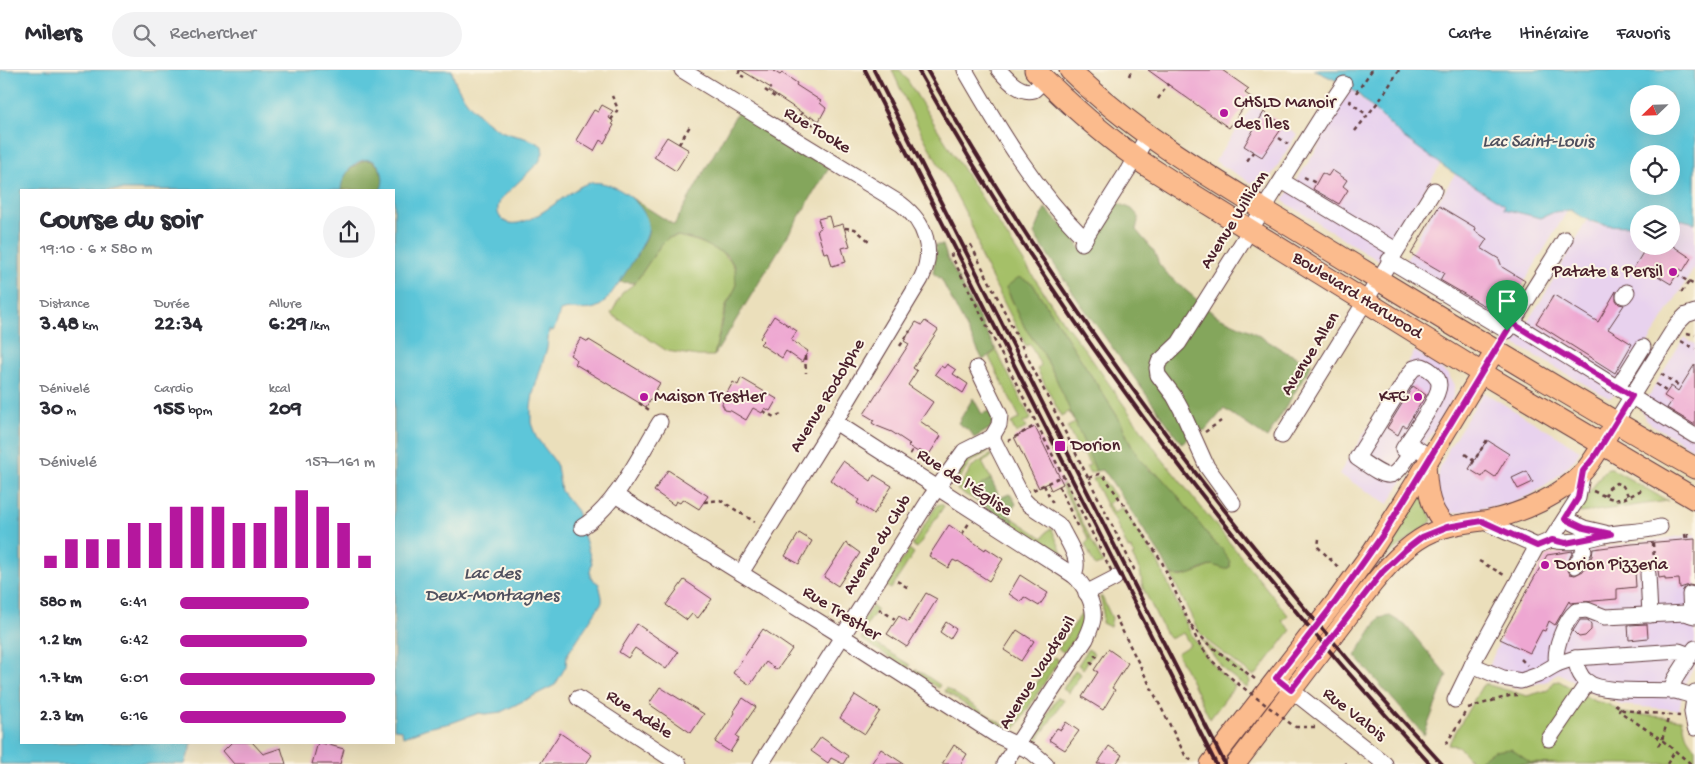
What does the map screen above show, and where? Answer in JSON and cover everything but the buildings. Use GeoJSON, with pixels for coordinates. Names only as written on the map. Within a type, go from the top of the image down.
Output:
{"type":"FeatureCollection","features":[{"type":"Feature","properties":{"kind":"highway","name":"Boulevard Harwood"},"geometry":{"type":"LineString","coordinates":[[1070,70],[1105,102],[1148,135],[1264,209],[1495,351],[1615,423],[1695,468]]}},
{"type":"Feature","properties":{"kind":"highway","name":"Boulevard Harwood"},"geometry":{"type":"LineString","coordinates":[[1040,75],[1078,111],[1135,158],[1439,347],[1695,499]]}},
{"type":"Feature","properties":{"kind":"main road"},"geometry":{"type":"LineString","coordinates":[[1202,763],[1276,678],[1366,559],[1397,512],[1495,351]]}},
{"type":"Feature","properties":{"kind":"main road"},"geometry":{"type":"LineString","coordinates":[[1236,764],[1383,571],[1418,540],[1432,532],[1510,514],[1537,504],[1557,492],[1583,471],[1615,423]]}},
{"type":"Feature","properties":{"kind":"main road"},"geometry":{"type":"LineString","coordinates":[[1428,461],[1428,488],[1432,506],[1436,516],[1447,527]]}},
{"type":"Feature","properties":{"kind":"street","name":"Rue Tooke"},"geometry":{"type":"LineString","coordinates":[[682,70],[901,204],[912,214],[923,232]]}},
{"type":"Feature","properties":{"kind":"street"},"geometry":{"type":"LineString","coordinates":[[965,70],[1017,156],[1083,241],[1148,135]]}},
{"type":"Feature","properties":{"kind":"street"},"geometry":{"type":"LineString","coordinates":[[999,70],[1013,84],[1026,91],[1034,90],[1040,75]]}},
{"type":"Feature","properties":{"kind":"street","name":"Avenue William"},"geometry":{"type":"LineString","coordinates":[[1233,503],[1203,459],[1174,396],[1158,375],[1157,368],[1159,362],[1180,343],[1344,84]]}},
{"type":"Feature","properties":{"kind":"street"},"geometry":{"type":"LineString","coordinates":[[1282,181],[1392,255],[1510,327],[1632,396],[1695,436]]}},
{"type":"Feature","properties":{"kind":"street","name":"Avenue Allen"},"geometry":{"type":"LineString","coordinates":[[1282,436],[1379,280],[1392,255],[1434,190]]}},
{"type":"Feature","properties":{"kind":"street","name":"Avenue Rodolphe"},"geometry":{"type":"LineString","coordinates":[[741,573],[835,422],[925,270],[928,248],[923,232]]}},
{"type":"Feature","properties":{"kind":"street"},"geometry":{"type":"LineString","coordinates":[[1495,351],[1565,239]]}},
{"type":"Feature","properties":{"kind":"street"},"geometry":{"type":"LineString","coordinates":[[1615,423],[1677,324],[1686,315],[1695,312]]}},
{"type":"Feature","properties":{"kind":"street"},"geometry":{"type":"LineString","coordinates":[[1425,367],[1439,347]]}},
{"type":"Feature","properties":{"kind":"street"},"geometry":{"type":"LineString","coordinates":[[1618,388],[1643,347]]}},
{"type":"Feature","properties":{"kind":"street"},"geometry":{"type":"LineString","coordinates":[[1403,449],[1438,392],[1438,380],[1425,367],[1419,366],[1410,373],[1357,458],[1388,476],[1396,473],[1415,447],[1428,461]]}},
{"type":"Feature","properties":{"kind":"street"},"geometry":{"type":"LineString","coordinates":[[977,368],[1000,416],[999,425],[992,437],[1024,500],[1058,524],[1077,561],[1076,571],[1073,575]]}},
{"type":"Feature","properties":{"kind":"street"},"geometry":{"type":"LineString","coordinates":[[582,528],[615,495],[656,418]]}},
{"type":"Feature","properties":{"kind":"street","name":"Rue de l'Église"},"geometry":{"type":"LineString","coordinates":[[835,422],[1073,575]]}},
{"type":"Feature","properties":{"kind":"street","name":"Avenue du Club"},"geometry":{"type":"LineString","coordinates":[[761,764],[938,488],[964,451],[992,437]]}},
{"type":"Feature","properties":{"kind":"street"},"geometry":{"type":"LineString","coordinates":[[1461,704],[1472,665],[1537,546],[1552,540],[1578,498],[1583,471]]}},
{"type":"Feature","properties":{"kind":"street","name":"Rue Trestler"},"geometry":{"type":"LineString","coordinates":[[615,495],[996,735],[1032,752],[1046,764]]}},
{"type":"Feature","properties":{"kind":"street"},"geometry":{"type":"LineString","coordinates":[[1565,519],[1584,528],[1611,534]]}},
{"type":"Feature","properties":{"kind":"street"},"geometry":{"type":"LineString","coordinates":[[1482,521],[1537,546]]}},
{"type":"Feature","properties":{"kind":"street"},"geometry":{"type":"LineString","coordinates":[[1552,540],[1562,543],[1645,530],[1656,533]]}},
{"type":"Feature","properties":{"kind":"street"},"geometry":{"type":"LineString","coordinates":[[1575,566],[1584,551],[1582,540]]}},
{"type":"Feature","properties":{"kind":"street"},"geometry":{"type":"LineString","coordinates":[[1650,615],[1651,570]]}},
{"type":"Feature","properties":{"kind":"street"},"geometry":{"type":"LineString","coordinates":[[1086,593],[1112,574]]}},
{"type":"Feature","properties":{"kind":"street","name":"Avenue Vaudreuil"},"geometry":{"type":"LineString","coordinates":[[1004,764],[1086,639],[1090,629],[1093,614],[1086,593],[1080,582],[1073,575]]}},
{"type":"Feature","properties":{"kind":"street"},"geometry":{"type":"LineString","coordinates":[[1557,664],[1556,652],[1558,646],[1572,614],[1576,611],[1587,610],[1605,617],[1685,613],[1693,615],[1690,594]]}},
{"type":"Feature","properties":{"kind":"street"},"geometry":{"type":"LineString","coordinates":[[1472,665],[1494,675],[1515,681],[1538,675],[1557,664],[1575,658],[1679,651],[1693,652],[1675,679],[1671,691]]}},
{"type":"Feature","properties":{"kind":"street"},"geometry":{"type":"LineString","coordinates":[[1575,658],[1580,675],[1588,682],[1601,688],[1671,691],[1694,694],[1692,712],[1695,728]]}},
{"type":"Feature","properties":{"kind":"street","name":"Rue Valois"},"geometry":{"type":"LineString","coordinates":[[1276,678],[1385,764]]}},
{"type":"Feature","properties":{"kind":"street"},"geometry":{"type":"LineString","coordinates":[[1549,739],[1588,682]]}},
{"type":"Feature","properties":{"kind":"street","name":"Rue Adèle"},"geometry":{"type":"LineString","coordinates":[[578,698],[679,764]]}},
{"type":"Feature","properties":{"kind":"path"},"geometry":{"type":"LineString","coordinates":[[740,70],[738,74],[744,77]]}},
{"type":"Feature","properties":{"kind":"path"},"geometry":{"type":"LineString","coordinates":[[1128,76],[1131,71],[1129,70]]}},
{"type":"Feature","properties":{"kind":"path"},"geometry":{"type":"LineString","coordinates":[[1368,115],[1350,102],[1372,70]]}},
{"type":"Feature","properties":{"kind":"path"},"geometry":{"type":"LineString","coordinates":[[1355,131],[1382,97],[1399,70]]}},
{"type":"Feature","properties":{"kind":"path"},"geometry":{"type":"LineString","coordinates":[[1158,99],[1168,84]]}},
{"type":"Feature","properties":{"kind":"path"},"geometry":{"type":"LineString","coordinates":[[764,90],[776,98],[777,96]]}},
{"type":"Feature","properties":{"kind":"path"},"geometry":{"type":"LineString","coordinates":[[611,120],[618,109],[612,96]]}},
{"type":"Feature","properties":{"kind":"path"},"geometry":{"type":"LineString","coordinates":[[802,113],[800,116],[814,125]]}},
{"type":"Feature","properties":{"kind":"path"},"geometry":{"type":"LineString","coordinates":[[679,144],[690,126]]}},
{"type":"Feature","properties":{"kind":"path"},"geometry":{"type":"LineString","coordinates":[[1247,161],[1253,152]]}},
{"type":"Feature","properties":{"kind":"path"},"geometry":{"type":"LineString","coordinates":[[1309,179],[1316,183]]}},
{"type":"Feature","properties":{"kind":"path"},"geometry":{"type":"LineString","coordinates":[[845,228],[855,229],[870,241]]}},
{"type":"Feature","properties":{"kind":"path"},"geometry":{"type":"LineString","coordinates":[[1112,574],[1048,451],[951,255],[971,245],[1063,423],[1130,561]]}},
{"type":"Feature","properties":{"kind":"path"},"geometry":{"type":"LineString","coordinates":[[1676,274],[1695,285]]}},
{"type":"Feature","properties":{"kind":"path"},"geometry":{"type":"LineString","coordinates":[[1680,294],[1689,282]]}},
{"type":"Feature","properties":{"kind":"path"},"geometry":{"type":"LineString","coordinates":[[900,346],[910,331]]}},
{"type":"Feature","properties":{"kind":"path"},"geometry":{"type":"LineString","coordinates":[[1686,333],[1695,335]]}},
{"type":"Feature","properties":{"kind":"path"},"geometry":{"type":"LineString","coordinates":[[1681,340],[1695,349]]}},
{"type":"Feature","properties":{"kind":"path"},"geometry":{"type":"LineString","coordinates":[[805,356],[806,373]]}},
{"type":"Feature","properties":{"kind":"path"},"geometry":{"type":"LineString","coordinates":[[1660,373],[1681,387]]}},
{"type":"Feature","properties":{"kind":"path"},"geometry":{"type":"LineString","coordinates":[[1654,383],[1667,392]]}},
{"type":"Feature","properties":{"kind":"path"},"geometry":{"type":"LineString","coordinates":[[639,403],[656,418]]}},
{"type":"Feature","properties":{"kind":"path"},"geometry":{"type":"LineString","coordinates":[[763,411],[774,417],[781,414]]}},
{"type":"Feature","properties":{"kind":"path"},"geometry":{"type":"LineString","coordinates":[[1194,436],[1207,432],[1221,422]]}},
{"type":"Feature","properties":{"kind":"path"},"geometry":{"type":"LineString","coordinates":[[1008,442],[1010,438],[1036,425]]}},
{"type":"Feature","properties":{"kind":"path"},"geometry":{"type":"LineString","coordinates":[[1472,464],[1487,440]]}},
{"type":"Feature","properties":{"kind":"path"},"geometry":{"type":"LineString","coordinates":[[1465,454],[1474,461]]}},
{"type":"Feature","properties":{"kind":"path"},"geometry":{"type":"LineString","coordinates":[[1089,478],[1102,474],[1120,498],[1161,560],[1194,635],[1211,660],[1237,683],[1295,727]]}},
{"type":"Feature","properties":{"kind":"path"},"geometry":{"type":"LineString","coordinates":[[1032,491],[1062,476]]}},
{"type":"Feature","properties":{"kind":"path"},"geometry":{"type":"LineString","coordinates":[[1605,496],[1609,488],[1616,483],[1623,486],[1629,497]]}},
{"type":"Feature","properties":{"kind":"path"},"geometry":{"type":"LineString","coordinates":[[1044,485],[1052,500],[1052,506]]}},
{"type":"Feature","properties":{"kind":"path"},"geometry":{"type":"LineString","coordinates":[[1059,486],[1080,532]]}},
{"type":"Feature","properties":{"kind":"path"},"geometry":{"type":"LineString","coordinates":[[1589,490],[1617,500],[1629,497],[1646,487]]}},
{"type":"Feature","properties":{"kind":"path"},"geometry":{"type":"LineString","coordinates":[[704,502],[720,500],[759,524]]}},
{"type":"Feature","properties":{"kind":"path"},"geometry":{"type":"LineString","coordinates":[[962,534],[970,521]]}},
{"type":"Feature","properties":{"kind":"path"},"geometry":{"type":"LineString","coordinates":[[1651,570],[1656,533]]}},
{"type":"Feature","properties":{"kind":"path"},"geometry":{"type":"LineString","coordinates":[[1686,534],[1687,540]]}},
{"type":"Feature","properties":{"kind":"path"},"geometry":{"type":"LineString","coordinates":[[1319,539],[1318,547],[1340,569]]}},
{"type":"Feature","properties":{"kind":"path"},"geometry":{"type":"LineString","coordinates":[[1479,561],[1507,577]]}},
{"type":"Feature","properties":{"kind":"path"},"geometry":{"type":"LineString","coordinates":[[897,581],[910,589]]}},
{"type":"Feature","properties":{"kind":"path"},"geometry":{"type":"LineString","coordinates":[[879,609],[894,620]]}},
{"type":"Feature","properties":{"kind":"path"},"geometry":{"type":"LineString","coordinates":[[1115,616],[1186,757],[1202,763]]}},
{"type":"Feature","properties":{"kind":"path"},"geometry":{"type":"LineString","coordinates":[[1189,622],[1207,643],[1256,680]]}},
{"type":"Feature","properties":{"kind":"path"},"geometry":{"type":"LineString","coordinates":[[1094,655],[1102,659]]}},
{"type":"Feature","properties":{"kind":"path"},"geometry":{"type":"LineString","coordinates":[[1090,662],[1096,667]]}},
{"type":"Feature","properties":{"kind":"path"},"geometry":{"type":"LineString","coordinates":[[1446,744],[1461,704],[1519,695]]}},
{"type":"Feature","properties":{"kind":"path"},"geometry":{"type":"LineString","coordinates":[[1681,716],[1620,708],[1619,711],[1662,740],[1687,763],[1691,764]]}},
{"type":"Feature","properties":{"kind":"path"},"geometry":{"type":"LineString","coordinates":[[1658,746],[1662,740],[1669,714]]}},
{"type":"Feature","properties":{"kind":"path"},"geometry":{"type":"LineString","coordinates":[[1667,764],[1675,751]]}},
{"type":"Feature","properties":{"kind":"shaded area"},"geometry":{"type":"Polygon","coordinates":[[[1351,89],[1403,137],[1441,164],[1379,261],[1283,201],[1322,141],[1322,135],[1351,89]]]}},
{"type":"Feature","properties":{"kind":"shaded area"},"geometry":{"type":"Polygon","coordinates":[[[1253,105],[1297,134],[1263,190],[1215,161],[1253,105]]]}},
{"type":"Feature","properties":{"kind":"shaded area"},"geometry":{"type":"Polygon","coordinates":[[[1455,174],[1505,205],[1504,208],[1541,218],[1554,212],[1568,210],[1494,332],[1398,273],[1419,239],[1416,238],[1455,174]]]}},
{"type":"Feature","properties":{"kind":"shaded area"},"geometry":{"type":"Polygon","coordinates":[[[1587,220],[1597,224],[1630,225],[1630,255],[1680,255],[1680,220],[1695,223],[1695,267],[1617,393],[1609,398],[1513,343],[1544,296],[1587,220]]]}},
{"type":"Feature","properties":{"kind":"shaded area"},"geometry":{"type":"Polygon","coordinates":[[[1684,337],[1695,344],[1695,450],[1646,421],[1641,409],[1684,337]]]}},
{"type":"Feature","properties":{"kind":"shaded area"},"geometry":{"type":"Polygon","coordinates":[[[1415,351],[1448,374],[1454,385],[1454,393],[1452,400],[1388,504],[1339,474],[1415,351]]]}},
{"type":"Feature","properties":{"kind":"shaded area"},"geometry":{"type":"Polygon","coordinates":[[[1483,393],[1580,450],[1576,458],[1558,476],[1531,495],[1512,503],[1449,514],[1445,512],[1437,488],[1440,468],[1449,448],[1483,393]]]}},
{"type":"Feature","properties":{"kind":"shaded area"},"geometry":{"type":"Polygon","coordinates":[[[1695,534],[1695,665],[1684,686],[1679,710],[1621,705],[1609,698],[1595,694],[1559,673],[1548,681],[1517,688],[1484,680],[1500,639],[1547,555],[1695,534]]]}},
{"type":"Feature","properties":{"kind":"green space"},"geometry":{"type":"Polygon","coordinates":[[[892,70],[900,70],[906,78],[955,157],[1062,320],[1159,455],[1288,615],[1282,621],[1291,630],[1257,674],[1253,675],[1248,672],[1210,643],[1199,632],[1171,575],[1181,577],[1212,565],[1230,567],[1230,562],[1223,550],[1212,540],[1159,475],[1140,459],[1131,445],[1121,422],[1032,283],[1006,288],[1025,328],[1043,353],[1063,392],[1096,471],[1090,473],[1086,467],[1090,465],[1084,454],[1081,455],[1067,427],[1075,423],[1069,412],[1061,416],[1037,369],[1041,366],[1030,344],[1026,346],[979,253],[978,243],[968,218],[923,135],[892,70]]]}},
{"type":"Feature","properties":{"kind":"green space"},"geometry":{"type":"Polygon","coordinates":[[[738,111],[829,168],[714,356],[727,304],[736,287],[735,267],[728,256],[699,241],[678,236],[668,238],[660,246],[635,283],[618,282],[640,249],[648,231],[642,213],[630,197],[674,225],[738,111]]]}},
{"type":"Feature","properties":{"kind":"green space"},"geometry":{"type":"Polygon","coordinates":[[[365,160],[378,166],[381,170],[383,181],[380,189],[341,189],[345,175],[355,165],[365,160]]]}},
{"type":"Feature","properties":{"kind":"green space"},"geometry":{"type":"Polygon","coordinates":[[[1118,203],[1132,209],[1139,217],[1136,230],[1154,251],[1159,264],[1169,276],[1215,315],[1251,331],[1286,352],[1312,364],[1267,438],[1224,409],[1206,430],[1195,432],[1182,444],[1078,300],[1034,234],[1045,208],[1068,231],[1079,247],[1086,251],[1118,203]]]}},
{"type":"Feature","properties":{"kind":"green space"},"geometry":{"type":"Polygon","coordinates":[[[678,236],[719,251],[733,265],[736,275],[736,286],[725,309],[714,356],[698,356],[667,351],[611,314],[622,293],[635,283],[660,246],[668,238],[678,236]]]}},
{"type":"Feature","properties":{"kind":"green space"},"geometry":{"type":"Polygon","coordinates":[[[935,245],[943,245],[947,257],[996,350],[983,360],[941,279],[933,273],[936,254],[935,245]]]}},
{"type":"Feature","properties":{"kind":"green space"},"geometry":{"type":"Polygon","coordinates":[[[1019,277],[1032,283],[1121,422],[1130,444],[1141,461],[1149,470],[1159,475],[1177,495],[1212,540],[1223,550],[1230,562],[1230,567],[1225,569],[1212,565],[1188,575],[1171,575],[1163,559],[1108,476],[1102,470],[1096,471],[1055,376],[1043,353],[1025,328],[1006,287],[1019,277]]]}},
{"type":"Feature","properties":{"kind":"green space"},"geometry":{"type":"Polygon","coordinates":[[[996,350],[1031,419],[1023,423],[1026,428],[1016,433],[1011,423],[1020,418],[989,357],[996,350]]]}},
{"type":"Feature","properties":{"kind":"green space"},"geometry":{"type":"Polygon","coordinates":[[[973,398],[982,414],[989,411],[994,414],[991,428],[974,438],[971,432],[958,423],[973,398]]]}},
{"type":"Feature","properties":{"kind":"green space"},"geometry":{"type":"Polygon","coordinates":[[[984,450],[989,451],[971,462],[954,487],[950,483],[968,457],[984,450]]]}},
{"type":"Feature","properties":{"kind":"green space"},"geometry":{"type":"Polygon","coordinates":[[[991,454],[990,458],[982,462],[991,479],[980,486],[973,499],[957,490],[973,466],[991,454]]]}},
{"type":"Feature","properties":{"kind":"green space"},"geometry":{"type":"Polygon","coordinates":[[[1612,469],[1668,501],[1580,513],[1579,508],[1603,472],[1612,469]]]}},
{"type":"Feature","properties":{"kind":"green space"},"geometry":{"type":"Polygon","coordinates":[[[1100,476],[1116,497],[1108,504],[1114,513],[1122,507],[1158,562],[1192,636],[1220,673],[1235,686],[1210,719],[1177,653],[1190,645],[1183,633],[1170,639],[1164,631],[1143,588],[1140,571],[1132,556],[1134,555],[1131,548],[1128,549],[1093,479],[1100,476]]]}},
{"type":"Feature","properties":{"kind":"green space"},"geometry":{"type":"Polygon","coordinates":[[[991,479],[1000,498],[1009,494],[1016,504],[1008,515],[1014,519],[1011,524],[973,499],[982,484],[991,479]]]}},
{"type":"Feature","properties":{"kind":"green space"},"geometry":{"type":"Polygon","coordinates":[[[1063,484],[1103,563],[1095,566],[1085,544],[1089,540],[1061,485],[1063,484]]]}},
{"type":"Feature","properties":{"kind":"green space"},"geometry":{"type":"Polygon","coordinates":[[[1418,494],[1423,495],[1432,521],[1384,558],[1379,555],[1418,494]]]}},
{"type":"Feature","properties":{"kind":"green space"},"geometry":{"type":"Polygon","coordinates":[[[941,504],[944,506],[917,548],[912,545],[937,505],[941,504]]]}},
{"type":"Feature","properties":{"kind":"green space"},"geometry":{"type":"Polygon","coordinates":[[[1014,519],[1043,538],[1048,530],[1052,529],[1063,555],[1056,554],[1011,524],[1014,519]]]}},
{"type":"Feature","properties":{"kind":"green space"},"geometry":{"type":"Polygon","coordinates":[[[909,549],[914,553],[891,589],[886,586],[909,549]]]}},
{"type":"Feature","properties":{"kind":"green space"},"geometry":{"type":"Polygon","coordinates":[[[1100,597],[1102,597],[1112,618],[1110,627],[1102,623],[1103,609],[1100,597]]]}},
{"type":"Feature","properties":{"kind":"green space"},"geometry":{"type":"Polygon","coordinates":[[[872,606],[877,610],[862,632],[858,629],[872,606]]]}},
{"type":"Feature","properties":{"kind":"green space"},"geometry":{"type":"Polygon","coordinates":[[[1082,613],[1082,623],[1074,639],[1064,652],[1058,649],[1082,613]]]}},
{"type":"Feature","properties":{"kind":"green space"},"geometry":{"type":"Polygon","coordinates":[[[1390,616],[1405,625],[1447,675],[1424,735],[1355,656],[1379,618],[1390,616]]]}},
{"type":"Feature","properties":{"kind":"green space"},"geometry":{"type":"Polygon","coordinates":[[[863,636],[910,665],[908,669],[861,639],[863,636]]]}},
{"type":"Feature","properties":{"kind":"green space"},"geometry":{"type":"Polygon","coordinates":[[[1201,639],[1249,678],[1250,682],[1247,688],[1224,670],[1201,639]]]}},
{"type":"Feature","properties":{"kind":"green space"},"geometry":{"type":"Polygon","coordinates":[[[1088,649],[1094,653],[1083,669],[1078,665],[1088,649]]]}},
{"type":"Feature","properties":{"kind":"green space"},"geometry":{"type":"Polygon","coordinates":[[[1054,657],[1059,660],[1015,729],[1009,725],[1054,657]]]}},
{"type":"Feature","properties":{"kind":"green space"},"geometry":{"type":"Polygon","coordinates":[[[916,669],[940,685],[938,688],[914,673],[916,669]]]}},
{"type":"Feature","properties":{"kind":"green space"},"geometry":{"type":"Polygon","coordinates":[[[1075,670],[1081,674],[1069,693],[1063,689],[1075,670]]]}},
{"type":"Feature","properties":{"kind":"green space"},"geometry":{"type":"Polygon","coordinates":[[[1559,681],[1594,701],[1608,704],[1623,713],[1682,719],[1687,737],[1695,749],[1695,764],[1474,764],[1458,746],[1448,745],[1482,686],[1485,684],[1527,696],[1548,690],[1554,682],[1559,681]]]}},
{"type":"Feature","properties":{"kind":"green space"},"geometry":{"type":"Polygon","coordinates":[[[946,688],[1005,726],[1003,729],[944,691],[946,688]]]}},
{"type":"Feature","properties":{"kind":"green space"},"geometry":{"type":"Polygon","coordinates":[[[1058,697],[1064,700],[1035,744],[1033,737],[1058,697]]]}},
{"type":"Feature","properties":{"kind":"green space"},"geometry":{"type":"Polygon","coordinates":[[[1511,749],[1531,763],[1554,764],[1475,764],[1493,751],[1511,749]]]}},
{"type":"Feature","properties":{"kind":"water","name":"Lac des Deux-Montagnes"},"geometry":{"type":"Polygon","coordinates":[[[0,70],[452,70],[454,79],[464,98],[480,116],[506,133],[529,139],[542,146],[543,153],[539,162],[501,199],[498,212],[500,217],[508,223],[519,223],[531,219],[586,184],[602,183],[611,186],[619,189],[634,200],[648,222],[646,238],[606,301],[596,308],[560,311],[553,331],[549,330],[547,348],[531,407],[531,423],[536,437],[557,466],[561,491],[577,511],[592,563],[591,578],[599,584],[602,602],[567,655],[566,666],[555,685],[501,712],[479,713],[403,737],[402,730],[395,729],[395,189],[380,189],[383,178],[378,165],[371,160],[365,160],[355,164],[350,169],[341,189],[20,189],[20,744],[192,744],[185,764],[0,764],[0,70]]]}},
{"type":"Feature","properties":{"kind":"water","name":"Lac Saint-Louis"},"geometry":{"type":"Polygon","coordinates":[[[1314,70],[1695,70],[1695,223],[1680,220],[1680,205],[1630,205],[1630,225],[1620,226],[1595,222],[1571,210],[1554,212],[1541,218],[1504,209],[1505,205],[1449,170],[1403,137],[1357,93],[1344,84],[1314,70]]]}},
{"type":"Feature","properties":{"kind":"railway"},"geometry":{"type":"LineString","coordinates":[[865,70],[1216,764]]}},
{"type":"Feature","properties":{"kind":"railway"},"geometry":{"type":"LineString","coordinates":[[874,70],[1225,764]]}},
{"type":"Feature","properties":{"kind":"railway"},"geometry":{"type":"LineString","coordinates":[[918,70],[972,163],[1030,255],[1154,432],[1219,517],[1288,601],[1358,684],[1430,764]]}},
{"type":"Feature","properties":{"kind":"railway"},"geometry":{"type":"LineString","coordinates":[[927,70],[982,163],[1040,255],[1164,432],[1230,518],[1299,602],[1369,684],[1442,764]]}},
{"type":"Feature","properties":{"kind":"place","name":"CHSLD Manoir des Îles"},"geometry":{"type":"Point","coordinates":[1224,113]}},
{"type":"Feature","properties":{"kind":"place","name":"Patate & Persil"},"geometry":{"type":"Point","coordinates":[1673,272]}},
{"type":"Feature","properties":{"kind":"place","name":"Maison Trestler"},"geometry":{"type":"Point","coordinates":[644,397]}},
{"type":"Feature","properties":{"kind":"place","name":"KFC"},"geometry":{"type":"Point","coordinates":[1418,397]}},
{"type":"Feature","properties":{"kind":"place","name":"Dorion"},"geometry":{"type":"Point","coordinates":[1060,446]}},
{"type":"Feature","properties":{"kind":"place","name":"Dorion Pizzeria"},"geometry":{"type":"Point","coordinates":[1545,565]}},
{"type":"Feature","properties":{"kind":"route"},"geometry":{"type":"LineString","coordinates":[[1512,323],[1632,396],[1595,456],[1583,471],[1578,498],[1565,519],[1584,528],[1611,534],[1566,543],[1552,540],[1537,546],[1482,521],[1447,527],[1432,532],[1414,543],[1383,571],[1291,690],[1276,678],[1336,601],[1384,533],[1507,331],[1512,323]]}}]}
